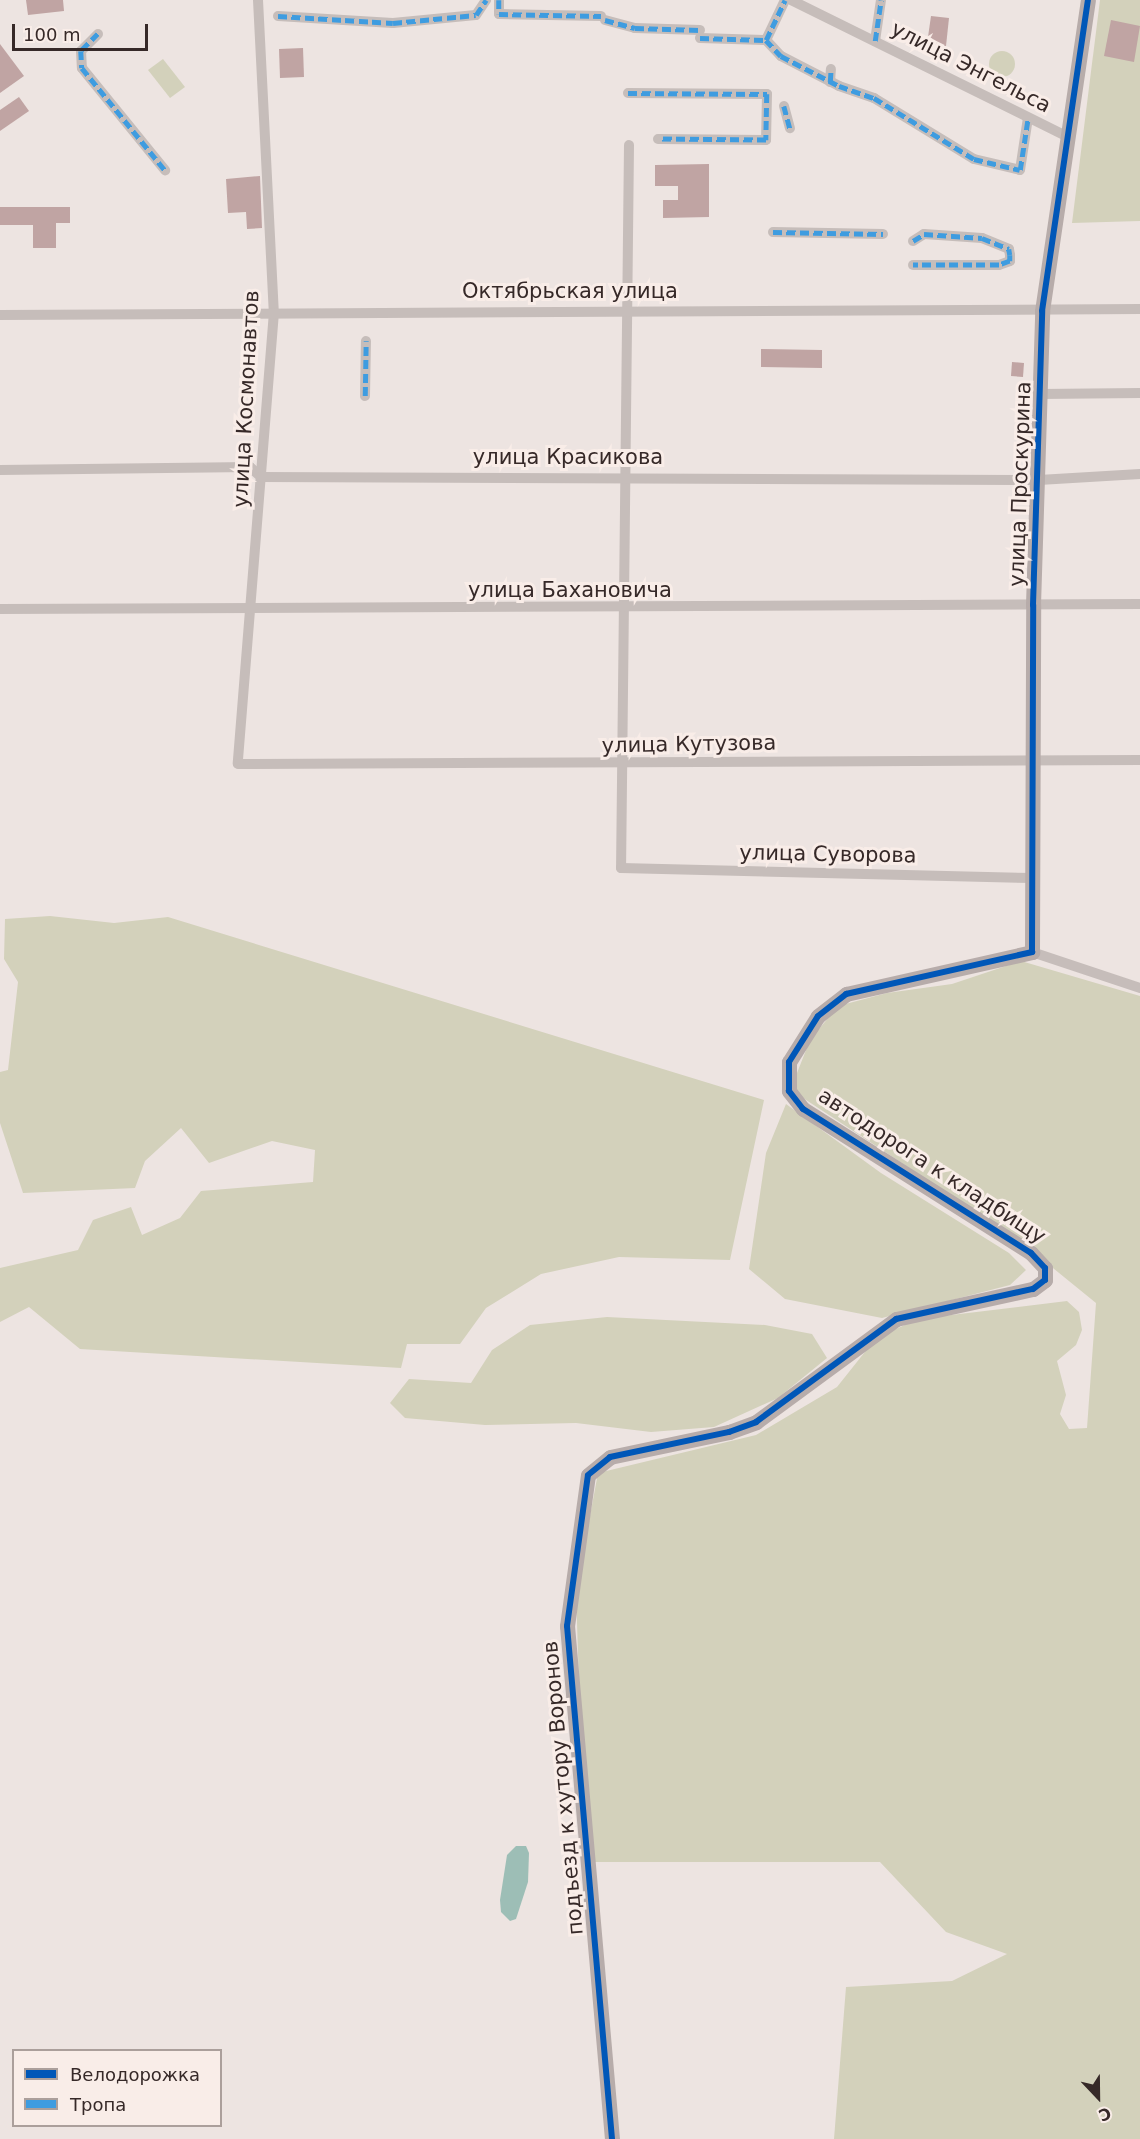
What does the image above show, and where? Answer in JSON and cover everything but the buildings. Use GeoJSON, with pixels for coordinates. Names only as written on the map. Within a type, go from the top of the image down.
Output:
{"type":"FeatureCollection","features":[{"type":"Feature","properties":{"kind":"street","name":"улица Космонавтов"},"geometry":{"type":"LineString","coordinates":[[238,764],[252,611],[274,312],[258,0]]}},
{"type":"Feature","properties":{"kind":"street"},"geometry":{"type":"LineString","coordinates":[[278,16],[393,23],[476,15],[486,0]]}},
{"type":"Feature","properties":{"kind":"street"},"geometry":{"type":"LineString","coordinates":[[499,0],[499,14],[603,18],[635,28],[766,40],[810,71],[830,82],[848,85],[874,98],[974,159],[1020,170],[1028,118]]}},
{"type":"Feature","properties":{"kind":"street"},"geometry":{"type":"LineString","coordinates":[[766,40],[785,0]]}},
{"type":"Feature","properties":{"kind":"street","name":"улица Энгельса"},"geometry":{"type":"LineString","coordinates":[[791,0],[1068,137]]}},
{"type":"Feature","properties":{"kind":"street"},"geometry":{"type":"LineString","coordinates":[[875,41],[881,0]]}},
{"type":"Feature","properties":{"kind":"street","name":"улица Проскурина"},"geometry":{"type":"LineString","coordinates":[[1032,952],[1033,605],[1039,480],[1042,311],[1088,0]]}},
{"type":"Feature","properties":{"kind":"street"},"geometry":{"type":"LineString","coordinates":[[98,34],[81,51],[82,68],[165,170]]}},
{"type":"Feature","properties":{"kind":"street"},"geometry":{"type":"LineString","coordinates":[[810,71],[812,60]]}},
{"type":"Feature","properties":{"kind":"street"},"geometry":{"type":"LineString","coordinates":[[830,82],[831,69]]}},
{"type":"Feature","properties":{"kind":"street"},"geometry":{"type":"LineString","coordinates":[[628,93],[767,94],[766,140],[658,139]]}},
{"type":"Feature","properties":{"kind":"street"},"geometry":{"type":"LineString","coordinates":[[784,106],[790,128]]}},
{"type":"Feature","properties":{"kind":"street"},"geometry":{"type":"LineString","coordinates":[[622,765],[630,310],[629,145]]}},
{"type":"Feature","properties":{"kind":"street"},"geometry":{"type":"LineString","coordinates":[[776,234],[880,236]]}},
{"type":"Feature","properties":{"kind":"street"},"geometry":{"type":"LineString","coordinates":[[913,241],[924,234],[982,238],[1009,249],[1010,261],[999,265],[913,266]]}},
{"type":"Feature","properties":{"kind":"street","name":"Октябрьская улица"},"geometry":{"type":"LineString","coordinates":[[0,315],[1140,309]]}},
{"type":"Feature","properties":{"kind":"street"},"geometry":{"type":"LineString","coordinates":[[365,396],[366,340]]}},
{"type":"Feature","properties":{"kind":"street"},"geometry":{"type":"LineString","coordinates":[[1040,394],[1140,393]]}},
{"type":"Feature","properties":{"kind":"street","name":"улица Красикова"},"geometry":{"type":"LineString","coordinates":[[0,470],[250,467],[261,477],[628,475],[1039,480],[1140,474]]}},
{"type":"Feature","properties":{"kind":"street","name":"улица Бахановича"},"geometry":{"type":"LineString","coordinates":[[0,609],[252,611],[1140,604]]}},
{"type":"Feature","properties":{"kind":"street","name":"улица Кутузова"},"geometry":{"type":"LineString","coordinates":[[238,764],[622,765],[1031,758],[1140,760]]}},
{"type":"Feature","properties":{"kind":"street","name":"улица Суворова"},"geometry":{"type":"LineString","coordinates":[[622,765],[621,868],[1034,878]]}},
{"type":"Feature","properties":{"kind":"street"},"geometry":{"type":"LineString","coordinates":[[1032,952],[1140,988]]}},
{"type":"Feature","properties":{"kind":"street","name":"автодорога к кладбищу"},"geometry":{"type":"LineString","coordinates":[[1032,952],[846,994],[818,1016],[789,1062],[789,1091],[803,1108],[1031,1253],[1045,1268],[1045,1280]]}},
{"type":"Feature","properties":{"kind":"street","name":"подъезд к хутору Воронов"},"geometry":{"type":"LineString","coordinates":[[612,2139],[567,1626],[588,1475],[610,1457],[729,1432],[756,1422],[896,1319],[1033,1288],[1045,1280]]}},
{"type":"Feature","properties":{"kind":"shaded area"},"geometry":{"type":"Polygon","coordinates":[[[1100,0],[1140,0],[1140,221],[1072,223],[1100,0]]]}},
{"type":"Feature","properties":{"kind":"shaded area"},"geometry":{"type":"Polygon","coordinates":[[[1002,51],[1011,55],[1015,64],[1011,73],[1002,77],[993,73],[989,64],[993,55],[1002,51]]]}},
{"type":"Feature","properties":{"kind":"shaded area"},"geometry":{"type":"Polygon","coordinates":[[[163,59],[185,87],[170,98],[148,70],[163,59]]]}},
{"type":"Feature","properties":{"kind":"shaded area"},"geometry":{"type":"Polygon","coordinates":[[[50,916],[114,923],[168,917],[764,1100],[730,1260],[619,1257],[541,1274],[486,1308],[460,1344],[407,1344],[401,1368],[80,1349],[29,1307],[0,1322],[0,1268],[78,1250],[93,1220],[131,1207],[142,1235],[180,1218],[201,1191],[313,1182],[315,1150],[272,1141],[209,1163],[181,1128],[145,1161],[135,1188],[23,1193],[0,1123],[0,1072],[8,1070],[18,982],[4,959],[5,919],[50,916]]]}},
{"type":"Feature","properties":{"kind":"shaded area"},"geometry":{"type":"Polygon","coordinates":[[[1021,961],[1140,996],[1140,2139],[834,2139],[846,1987],[952,1981],[1007,1954],[946,1932],[880,1862],[594,1862],[580,1717],[576,1591],[598,1473],[756,1435],[837,1387],[876,1338],[918,1319],[1067,1301],[1079,1312],[1082,1330],[1076,1345],[1057,1361],[1066,1395],[1060,1414],[1069,1429],[1087,1428],[1096,1303],[1016,1238],[797,1094],[797,1073],[810,1040],[838,1006],[887,993],[952,984],[1021,961]]]}},
{"type":"Feature","properties":{"kind":"shaded area"},"geometry":{"type":"Polygon","coordinates":[[[786,1104],[881,1173],[1009,1253],[1026,1270],[1010,1285],[882,1318],[785,1299],[749,1269],[766,1153],[786,1104]]]}},
{"type":"Feature","properties":{"kind":"shaded area"},"geometry":{"type":"Polygon","coordinates":[[[607,1317],[765,1325],[812,1334],[827,1358],[778,1398],[714,1427],[651,1432],[576,1423],[485,1425],[405,1418],[390,1403],[409,1379],[471,1383],[492,1350],[530,1325],[607,1317]]]}},
{"type":"Feature","properties":{"kind":"water"},"geometry":{"type":"Polygon","coordinates":[[[516,1846],[526,1846],[529,1853],[528,1882],[516,1919],[510,1921],[501,1912],[500,1900],[507,1855],[516,1846]]]}},
{"type":"Feature","properties":{"kind":"marked path"},"geometry":{"type":"LineString","coordinates":[[278,16],[393,23],[476,15],[486,0]]}},
{"type":"Feature","properties":{"kind":"marked path"},"geometry":{"type":"LineString","coordinates":[[499,0],[499,14],[601,16]]}},
{"type":"Feature","properties":{"kind":"marked path"},"geometry":{"type":"LineString","coordinates":[[700,38],[766,40],[785,0]]}},
{"type":"Feature","properties":{"kind":"marked path"},"geometry":{"type":"LineString","coordinates":[[875,41],[881,0]]}},
{"type":"Feature","properties":{"kind":"marked path"},"geometry":{"type":"LineString","coordinates":[[605,20],[635,28],[700,30]]}},
{"type":"Feature","properties":{"kind":"marked path"},"geometry":{"type":"LineString","coordinates":[[98,34],[81,51],[82,68],[165,170]]}},
{"type":"Feature","properties":{"kind":"marked path"},"geometry":{"type":"LineString","coordinates":[[766,40],[781,56],[839,86],[874,98],[974,159],[1020,170],[1028,118]]}},
{"type":"Feature","properties":{"kind":"marked path"},"geometry":{"type":"LineString","coordinates":[[830,82],[831,69]]}},
{"type":"Feature","properties":{"kind":"marked path"},"geometry":{"type":"LineString","coordinates":[[628,93],[767,94],[766,140],[658,139]]}},
{"type":"Feature","properties":{"kind":"marked path"},"geometry":{"type":"LineString","coordinates":[[784,106],[790,128]]}},
{"type":"Feature","properties":{"kind":"marked path"},"geometry":{"type":"LineString","coordinates":[[773,232],[883,234]]}},
{"type":"Feature","properties":{"kind":"marked path"},"geometry":{"type":"LineString","coordinates":[[913,241],[924,234],[982,238],[1009,249],[1010,255],[1010,261],[999,265],[913,265]]}},
{"type":"Feature","properties":{"kind":"marked path"},"geometry":{"type":"LineString","coordinates":[[365,396],[366,341]]}},
{"type":"Feature","properties":{"kind":"cycle path"},"geometry":{"type":"LineString","coordinates":[[612,2139],[567,1626],[588,1475],[610,1457],[729,1432],[756,1422],[896,1319],[1033,1289],[1045,1280],[1045,1268],[1031,1253],[803,1109],[789,1091],[789,1062],[818,1016],[846,994],[1032,952],[1033,605],[1042,311],[1088,0]]}}]}
